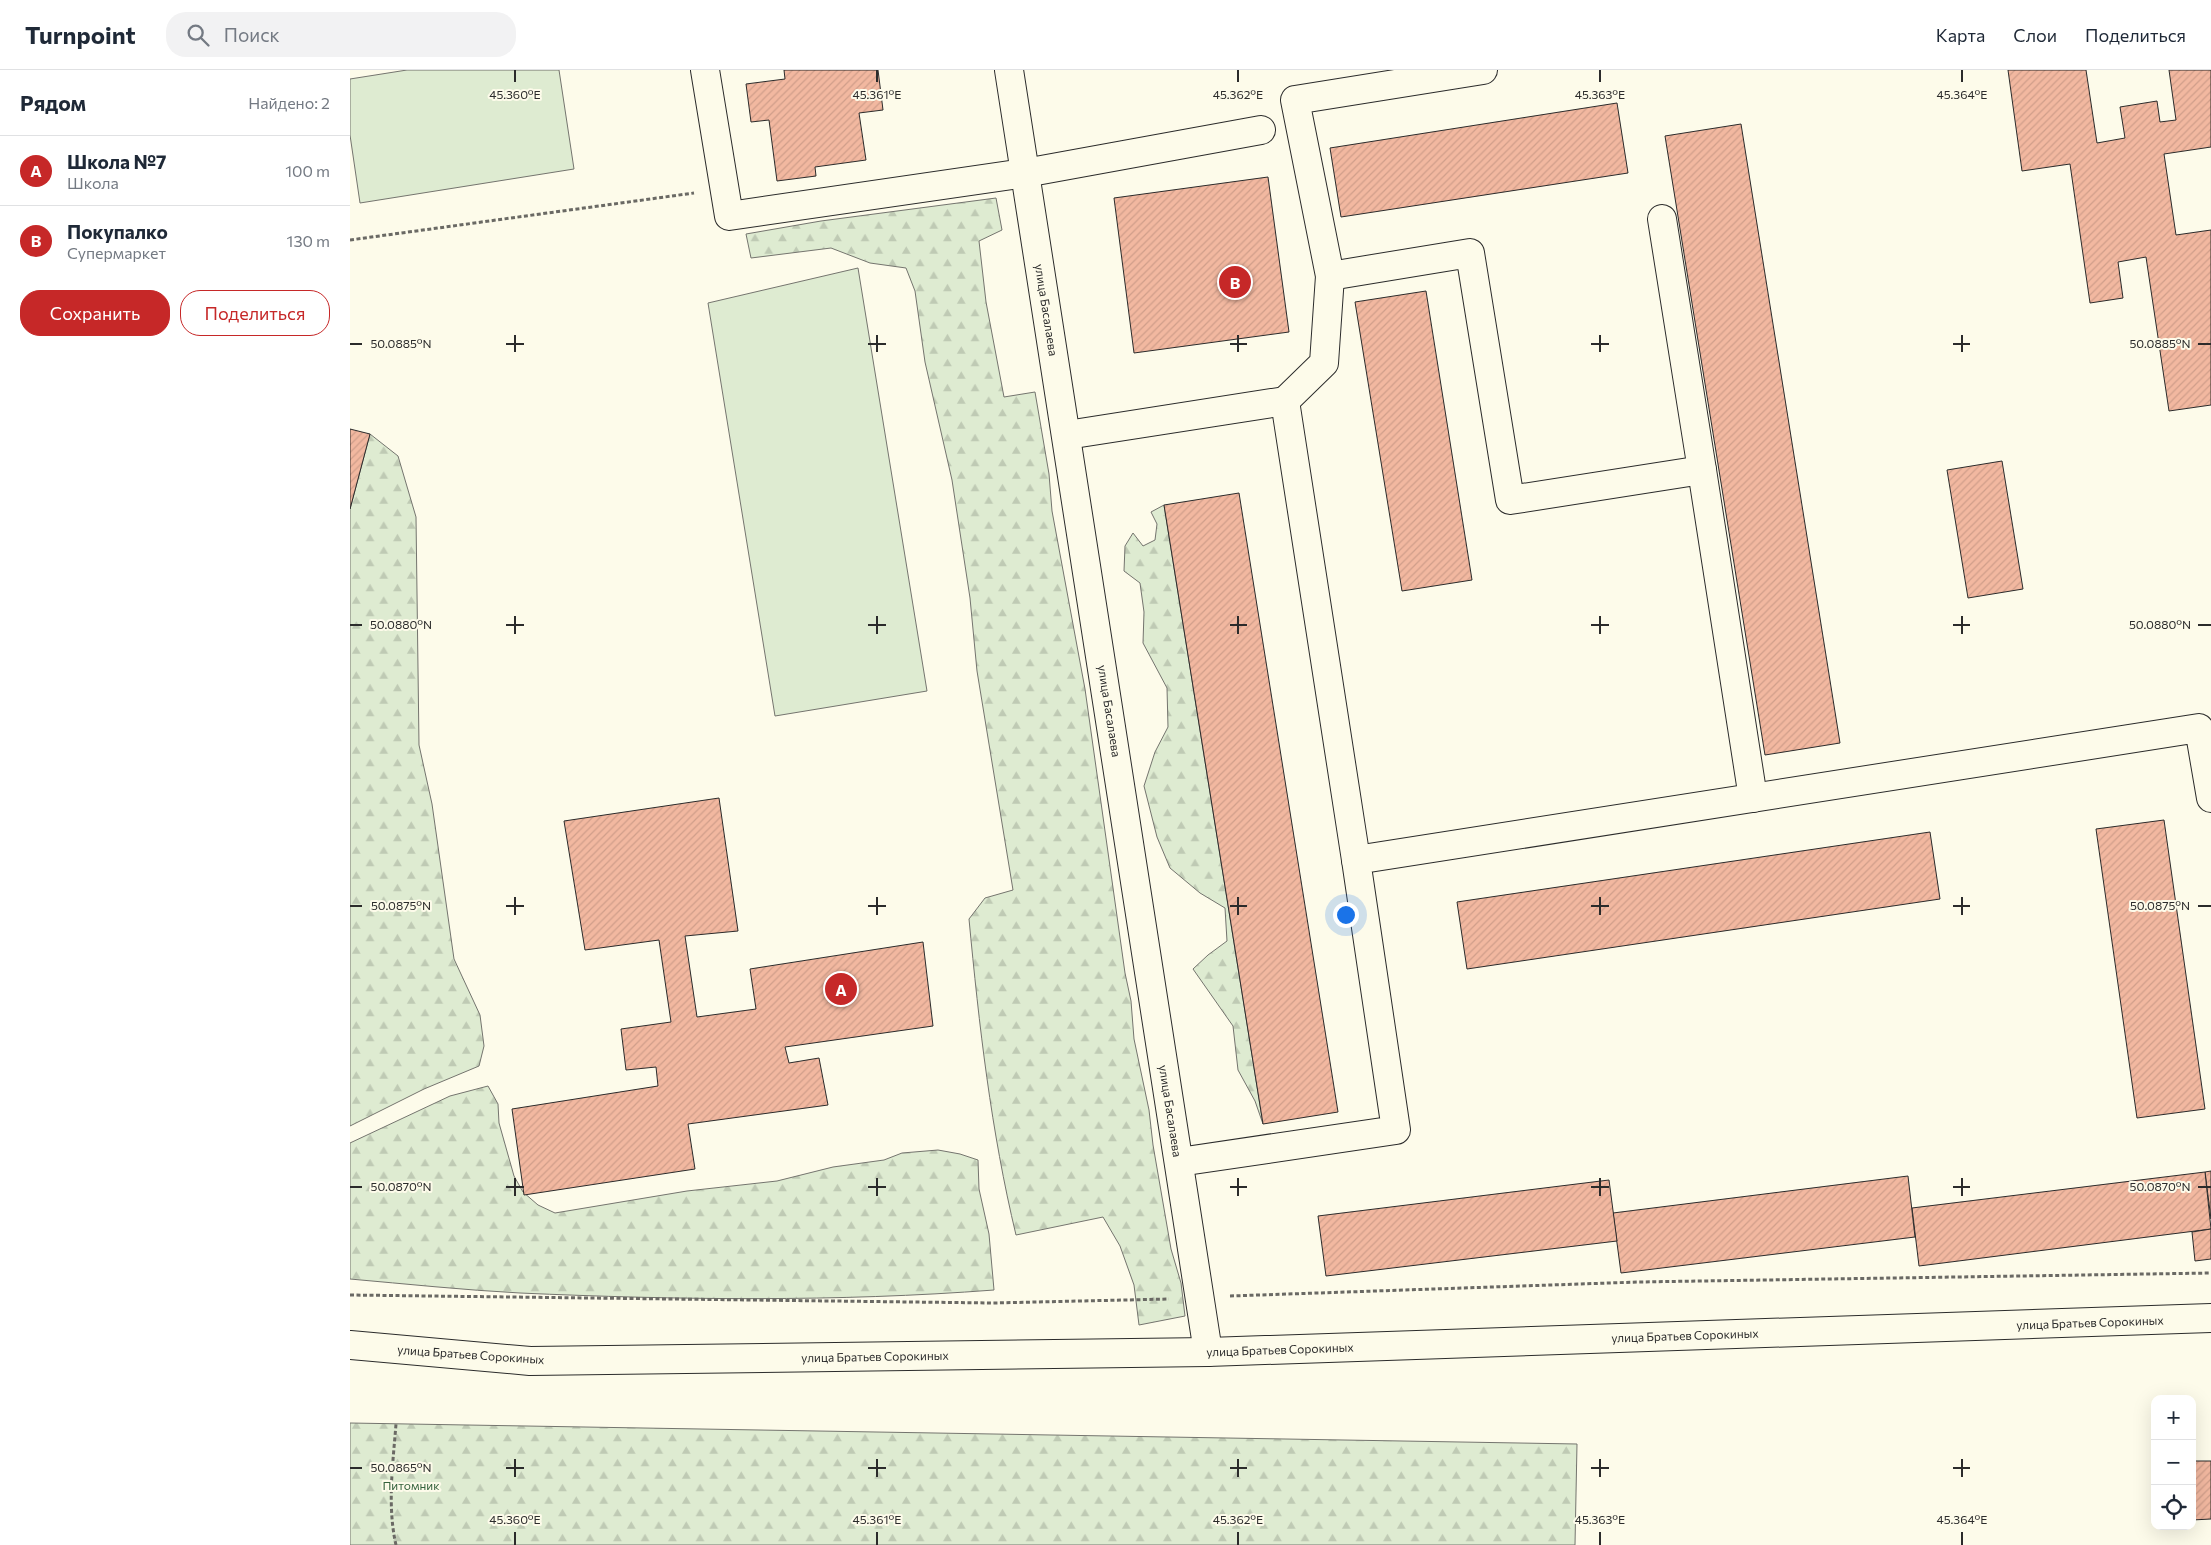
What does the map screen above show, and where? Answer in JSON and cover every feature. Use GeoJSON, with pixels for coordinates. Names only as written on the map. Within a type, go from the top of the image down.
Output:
{"type":"FeatureCollection","features":[{"type":"Feature","properties":{"kind":"street"},"geometry":{"type":"LineString","coordinates":[[706,70],[729,216],[1025,173],[1261,130]]}},
{"type":"Feature","properties":{"kind":"street","name":"улица Басалаева"},"geometry":{"type":"LineString","coordinates":[[1009,70],[1208,1352]]}},
{"type":"Feature","properties":{"kind":"street"},"geometry":{"type":"LineString","coordinates":[[1067,435],[1285,401],[1324,363],[1330,276],[1295,100],[1484,70]]}},
{"type":"Feature","properties":{"kind":"street"},"geometry":{"type":"LineString","coordinates":[[1662,219],[1753,798]]}},
{"type":"Feature","properties":{"kind":"street"},"geometry":{"type":"LineString","coordinates":[[1330,276],[1470,253],[1510,500],[1702,470]]}},
{"type":"Feature","properties":{"kind":"street"},"geometry":{"type":"LineString","coordinates":[[1179,1162],[1396,1130],[1285,401]]}},
{"type":"Feature","properties":{"kind":"street"},"geometry":{"type":"LineString","coordinates":[[1356,860],[2199,728],[2211,798]]}},
{"type":"Feature","properties":{"kind":"street","name":"улица Братьев Сорокиных"},"geometry":{"type":"LineString","coordinates":[[350,1345],[530,1360],[1208,1352],[2211,1318]]}},
{"type":"Feature","properties":{"kind":"path"},"geometry":{"type":"LineString","coordinates":[[350,240],[724,189]]}},
{"type":"Feature","properties":{"kind":"path"},"geometry":{"type":"LineString","coordinates":[[350,1295],[992,1303],[1200,1298],[1638,1282],[2211,1273]]}},
{"type":"Feature","properties":{"kind":"path"},"geometry":{"type":"LineString","coordinates":[[396,1424],[392,1483],[393,1534],[396,1545]]}},
{"type":"Feature","properties":{"kind":"green space"},"geometry":{"type":"Polygon","coordinates":[[[407,70],[559,70],[574,169],[360,203],[350,135],[350,79],[407,70]]]}},
{"type":"Feature","properties":{"kind":"green space"},"geometry":{"type":"Polygon","coordinates":[[[996,198],[1002,230],[979,241],[986,302],[1004,397],[1035,392],[1049,474],[1052,511],[1085,689],[1125,973],[1131,1001],[1134,1039],[1149,1110],[1153,1145],[1171,1249],[1181,1283],[1185,1316],[1139,1325],[1134,1285],[1120,1246],[1103,1217],[1016,1235],[1007,1196],[987,1078],[969,919],[985,898],[1013,890],[977,671],[970,598],[952,480],[925,362],[915,291],[906,268],[870,263],[831,248],[751,258],[746,234],[821,221],[996,198]]]}},
{"type":"Feature","properties":{"kind":"green space"},"geometry":{"type":"Polygon","coordinates":[[[858,268],[927,691],[775,716],[708,303],[858,268]]]}},
{"type":"Feature","properties":{"kind":"green space"},"geometry":{"type":"Polygon","coordinates":[[[370,434],[398,456],[416,517],[419,745],[432,804],[454,959],[480,1015],[484,1046],[479,1066],[424,1089],[350,1126],[350,509],[370,434]]]}},
{"type":"Feature","properties":{"kind":"green space"},"geometry":{"type":"Polygon","coordinates":[[[1164,505],[1263,1124],[1255,1101],[1238,1070],[1233,1026],[1193,969],[1227,941],[1225,908],[1200,893],[1170,868],[1157,837],[1144,786],[1155,752],[1168,727],[1167,688],[1143,643],[1144,612],[1140,583],[1124,571],[1125,546],[1133,533],[1143,546],[1155,540],[1157,524],[1151,512],[1164,505]]]}},
{"type":"Feature","properties":{"kind":"green space"},"geometry":{"type":"Polygon","coordinates":[[[488,1086],[498,1104],[499,1123],[514,1176],[523,1192],[538,1205],[555,1213],[687,1191],[777,1181],[833,1167],[884,1160],[902,1153],[938,1150],[978,1160],[979,1189],[989,1234],[994,1290],[876,1297],[757,1299],[638,1297],[456,1289],[350,1279],[350,1143],[450,1096],[488,1086]]]}},
{"type":"Feature","properties":{"kind":"green space","name":"Питомник"},"geometry":{"type":"Polygon","coordinates":[[[350,1423],[1577,1444],[1575,1545],[350,1545],[350,1423]]]}},
{"type":"Feature","properties":{"kind":"building"},"geometry":{"type":"Polygon","coordinates":[[[784,70],[878,70],[883,110],[859,113],[866,160],[815,167],[816,176],[777,181],[769,120],[751,122],[746,84],[785,79],[784,70]]]}},
{"type":"Feature","properties":{"kind":"building"},"geometry":{"type":"Polygon","coordinates":[[[2008,70],[2086,70],[2097,143],[2125,138],[2120,107],[2157,101],[2160,122],[2176,120],[2169,70],[2211,70],[2211,147],[2164,154],[2176,235],[2211,230],[2211,405],[2169,411],[2146,257],[2118,262],[2123,298],[2090,303],[2070,164],[2022,171],[2008,70]]]}},
{"type":"Feature","properties":{"kind":"building"},"geometry":{"type":"Polygon","coordinates":[[[1617,103],[1628,173],[1341,217],[1330,148],[1617,103]]]}},
{"type":"Feature","properties":{"kind":"building"},"geometry":{"type":"Polygon","coordinates":[[[1741,124],[1840,743],[1765,755],[1665,136],[1741,124]]]}},
{"type":"Feature","properties":{"kind":"building"},"geometry":{"type":"Polygon","coordinates":[[[1268,177],[1289,332],[1134,353],[1114,198],[1268,177]]]}},
{"type":"Feature","properties":{"kind":"building"},"geometry":{"type":"Polygon","coordinates":[[[1426,291],[1472,580],[1402,591],[1355,302],[1426,291]]]}},
{"type":"Feature","properties":{"kind":"building"},"geometry":{"type":"Polygon","coordinates":[[[350,429],[370,434],[350,509],[350,429]]]}},
{"type":"Feature","properties":{"kind":"building"},"geometry":{"type":"Polygon","coordinates":[[[2002,461],[2023,589],[1968,598],[1947,470],[2002,461]]]}},
{"type":"Feature","properties":{"kind":"building"},"geometry":{"type":"Polygon","coordinates":[[[1239,493],[1338,1112],[1263,1124],[1164,505],[1239,493]]]}},
{"type":"Feature","properties":{"kind":"building"},"geometry":{"type":"Polygon","coordinates":[[[719,798],[738,931],[685,936],[697,1017],[756,1009],[750,969],[923,942],[933,1026],[785,1047],[789,1063],[819,1058],[828,1105],[688,1124],[695,1169],[524,1195],[512,1109],[658,1086],[656,1067],[626,1070],[621,1029],[671,1022],[659,940],[585,950],[564,821],[719,798]]]}},
{"type":"Feature","properties":{"kind":"building"},"geometry":{"type":"Polygon","coordinates":[[[2164,820],[2205,1109],[2137,1118],[2096,829],[2164,820]]]}},
{"type":"Feature","properties":{"kind":"building"},"geometry":{"type":"Polygon","coordinates":[[[1930,832],[1940,899],[1467,969],[1457,902],[1930,832]]]}},
{"type":"Feature","properties":{"kind":"building"},"geometry":{"type":"Polygon","coordinates":[[[2211,1171],[2211,1219],[2205,1172],[2211,1171]]]}},
{"type":"Feature","properties":{"kind":"building"},"geometry":{"type":"Polygon","coordinates":[[[2205,1172],[2211,1229],[1919,1266],[1912,1208],[2205,1172]]]}},
{"type":"Feature","properties":{"kind":"building"},"geometry":{"type":"Polygon","coordinates":[[[1908,1176],[1915,1237],[1621,1273],[1613,1213],[1908,1176]]]}},
{"type":"Feature","properties":{"kind":"building"},"geometry":{"type":"Polygon","coordinates":[[[1609,1180],[1617,1241],[1326,1276],[1318,1216],[1609,1180]]]}},
{"type":"Feature","properties":{"kind":"building"},"geometry":{"type":"Polygon","coordinates":[[[2211,1229],[2211,1259],[2195,1261],[2192,1232],[2211,1229]]]}},
{"type":"Feature","properties":{"kind":"building"},"geometry":{"type":"Polygon","coordinates":[[[2196,1461],[2211,1461],[2211,1519],[2196,1520],[2196,1461]]]}},
{"type":"Feature","properties":{"kind":"place","name":"Покупалко"},"geometry":{"type":"Point","coordinates":[1235,282]}},
{"type":"Feature","properties":{"kind":"place","name":"Школа №7"},"geometry":{"type":"Point","coordinates":[841,989]}}]}
